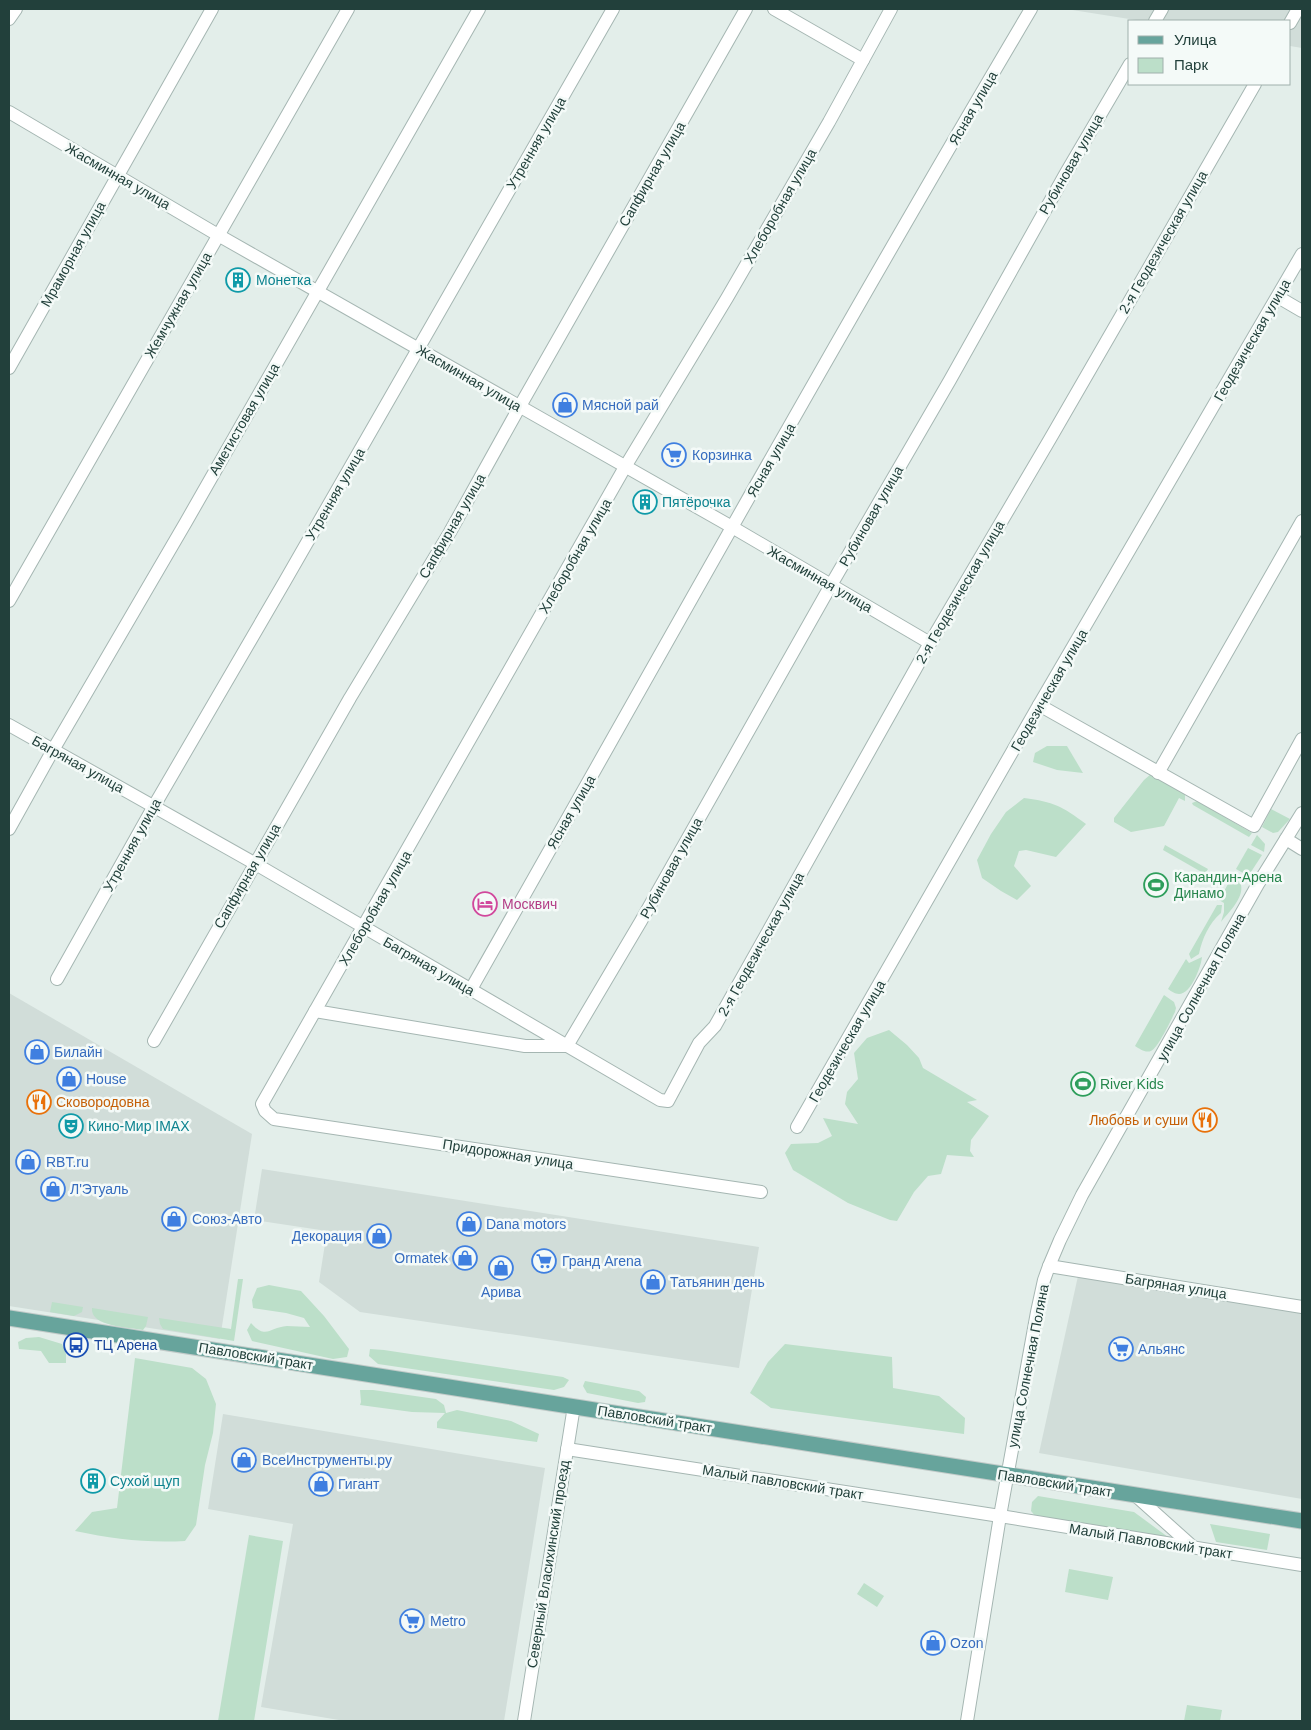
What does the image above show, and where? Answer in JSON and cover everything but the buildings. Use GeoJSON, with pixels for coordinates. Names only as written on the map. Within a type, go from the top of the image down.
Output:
{"type":"FeatureCollection","features":[{"type":"Feature","properties":{"kind":"main road","name":"Павловский тракт"},"geometry":{"type":"LineString","coordinates":[[9,1318],[1302,1521]]}},
{"type":"Feature","properties":{"kind":"street"},"geometry":{"type":"LineString","coordinates":[[9,19],[16,9]]}},
{"type":"Feature","properties":{"kind":"street","name":"Мраморная улица"},"geometry":{"type":"LineString","coordinates":[[9,368],[212,9]]}},
{"type":"Feature","properties":{"kind":"street","name":"Жемчужная улица"},"geometry":{"type":"LineString","coordinates":[[9,601],[348,9]]}},
{"type":"Feature","properties":{"kind":"street","name":"Аметистовая улица"},"geometry":{"type":"LineString","coordinates":[[9,829],[479,9]]}},
{"type":"Feature","properties":{"kind":"street","name":"Утренняя улица"},"geometry":{"type":"LineString","coordinates":[[58,979],[154,806],[613,9]]}},
{"type":"Feature","properties":{"kind":"street","name":"Сапфирная улица"},"geometry":{"type":"LineString","coordinates":[[154,1042],[254,863],[450,532],[746,9]]}},
{"type":"Feature","properties":{"kind":"street"},"geometry":{"type":"LineString","coordinates":[[774,9],[863,60]]}},
{"type":"Feature","properties":{"kind":"street","name":"Хлеборобная улица"},"geometry":{"type":"LineString","coordinates":[[262,1104],[625,467],[722,306],[891,9]]}},
{"type":"Feature","properties":{"kind":"street","name":"Ясная улица"},"geometry":{"type":"LineString","coordinates":[[470,991],[732,528],[1031,9]]}},
{"type":"Feature","properties":{"kind":"street"},"geometry":{"type":"LineString","coordinates":[[1156,20],[1162,9]]}},
{"type":"Feature","properties":{"kind":"street"},"geometry":{"type":"LineString","coordinates":[[1291,21],[1298,9]]}},
{"type":"Feature","properties":{"kind":"street","name":"Рубиновая улица"},"geometry":{"type":"LineString","coordinates":[[567,1046],[641,921],[1066,173],[1128,67]]}},
{"type":"Feature","properties":{"kind":"street","name":"2-я Геодезическая улица"},"geometry":{"type":"LineString","coordinates":[[668,1101],[699,1043],[715,1026],[930,643],[1254,85]]}},
{"type":"Feature","properties":{"kind":"street","name":"Жасминная улица"},"geometry":{"type":"LineString","coordinates":[[9,112],[218,235],[520,406],[930,643]]}},
{"type":"Feature","properties":{"kind":"street","name":"Геодезическая улица"},"geometry":{"type":"LineString","coordinates":[[797,1127],[1302,254]]}},
{"type":"Feature","properties":{"kind":"street"},"geometry":{"type":"LineString","coordinates":[[1278,297],[1302,311]]}},
{"type":"Feature","properties":{"kind":"street"},"geometry":{"type":"LineString","coordinates":[[1158,773],[1302,521]]}},
{"type":"Feature","properties":{"kind":"street"},"geometry":{"type":"LineString","coordinates":[[1040,706],[1254,826],[1302,739]]}},
{"type":"Feature","properties":{"kind":"street","name":"Багряная улица"},"geometry":{"type":"LineString","coordinates":[[9,725],[254,863],[470,991],[660,1100],[668,1101]]}},
{"type":"Feature","properties":{"kind":"street","name":"улица Солнечная Поляна"},"geometry":{"type":"LineString","coordinates":[[1000,1516],[1037,1312],[1044,1280],[1060,1240],[1082,1195],[1302,813]]}},
{"type":"Feature","properties":{"kind":"street"},"geometry":{"type":"LineString","coordinates":[[1286,839],[1302,849]]}},
{"type":"Feature","properties":{"kind":"street"},"geometry":{"type":"LineString","coordinates":[[315,1011],[525,1046],[567,1046]]}},
{"type":"Feature","properties":{"kind":"street","name":"Придорожная улица"},"geometry":{"type":"LineString","coordinates":[[262,1104],[265,1111],[274,1119],[761,1192]]}},
{"type":"Feature","properties":{"kind":"street","name":"Багряная улица"},"geometry":{"type":"LineString","coordinates":[[1049,1266],[1302,1307]]}},
{"type":"Feature","properties":{"kind":"street","name":"Северный Власихинский проезд"},"geometry":{"type":"LineString","coordinates":[[524,1721],[574,1406]]}},
{"type":"Feature","properties":{"kind":"street","name":"Малый павловский тракт"},"geometry":{"type":"LineString","coordinates":[[566,1449],[1000,1516]]}},
{"type":"Feature","properties":{"kind":"street"},"geometry":{"type":"LineString","coordinates":[[1135,1495],[1193,1547]]}},
{"type":"Feature","properties":{"kind":"street"},"geometry":{"type":"LineString","coordinates":[[967,1721],[1000,1516]]}},
{"type":"Feature","properties":{"kind":"street","name":"Малый Павловский тракт"},"geometry":{"type":"LineString","coordinates":[[1000,1516],[1302,1565]]}},
{"type":"Feature","properties":{"kind":"shaded area"},"geometry":{"type":"Polygon","coordinates":[[[1066,9],[1302,9],[1302,48],[1291,46],[1291,20],[1136,20],[1066,9]]]}},
{"type":"Feature","properties":{"kind":"shaded area"},"geometry":{"type":"Polygon","coordinates":[[[9,993],[252,1134],[220,1339],[9,1306],[9,993]]]}},
{"type":"Feature","properties":{"kind":"shaded area"},"geometry":{"type":"Polygon","coordinates":[[[262,1169],[759,1247],[739,1368],[360,1312],[319,1282],[327,1231],[254,1220],[262,1169]]]}},
{"type":"Feature","properties":{"kind":"shaded area"},"geometry":{"type":"Polygon","coordinates":[[[1078,1276],[1302,1313],[1302,1499],[1039,1453],[1078,1276]]]}},
{"type":"Feature","properties":{"kind":"shaded area"},"geometry":{"type":"Polygon","coordinates":[[[223,1414],[545,1468],[504,1721],[345,1721],[261,1707],[293,1524],[208,1509],[223,1414]]]}},
{"type":"Feature","properties":{"kind":"green space"},"geometry":{"type":"Polygon","coordinates":[[[1047,746],[1067,746],[1083,773],[1057,770],[1033,762],[1035,753],[1047,746]]]}},
{"type":"Feature","properties":{"kind":"green space"},"geometry":{"type":"Polygon","coordinates":[[[1151,774],[1183,793],[1185,801],[1179,798],[1164,826],[1131,832],[1114,822],[1114,818],[1151,774]]]}},
{"type":"Feature","properties":{"kind":"green space"},"geometry":{"type":"Polygon","coordinates":[[[1024,798],[1043,801],[1057,806],[1086,824],[1056,857],[1026,850],[1019,851],[1014,866],[1031,886],[1017,900],[982,878],[977,860],[1006,812],[1024,798]]]}},
{"type":"Feature","properties":{"kind":"green space"},"geometry":{"type":"Polygon","coordinates":[[[1197,801],[1252,833],[1249,837],[1193,805],[1192,803],[1197,801]]]}},
{"type":"Feature","properties":{"kind":"green space"},"geometry":{"type":"Polygon","coordinates":[[[1271,809],[1290,819],[1278,832],[1273,833],[1262,827],[1271,809]]]}},
{"type":"Feature","properties":{"kind":"green space"},"geometry":{"type":"Polygon","coordinates":[[[1257,835],[1265,844],[1264,852],[1251,845],[1257,835]]]}},
{"type":"Feature","properties":{"kind":"green space"},"geometry":{"type":"Polygon","coordinates":[[[1165,845],[1208,869],[1205,874],[1163,850],[1165,845]]]}},
{"type":"Feature","properties":{"kind":"green space"},"geometry":{"type":"Polygon","coordinates":[[[1248,848],[1262,855],[1251,872],[1243,873],[1236,869],[1248,848]]]}},
{"type":"Feature","properties":{"kind":"green space"},"geometry":{"type":"Polygon","coordinates":[[[1232,877],[1238,880],[1240,884],[1240,895],[1235,905],[1221,922],[1224,903],[1219,900],[1232,877]]]}},
{"type":"Feature","properties":{"kind":"green space"},"geometry":{"type":"Polygon","coordinates":[[[1217,905],[1222,905],[1221,913],[1207,932],[1199,954],[1191,959],[1189,954],[1217,905]]]}},
{"type":"Feature","properties":{"kind":"green space"},"geometry":{"type":"Polygon","coordinates":[[[1202,957],[1200,967],[1188,990],[1179,994],[1168,989],[1186,959],[1189,963],[1202,957]]]}},
{"type":"Feature","properties":{"kind":"green space"},"geometry":{"type":"Polygon","coordinates":[[[1164,995],[1174,1002],[1175,1012],[1154,1049],[1151,1051],[1143,1050],[1135,1046],[1164,995]]]}},
{"type":"Feature","properties":{"kind":"green space"},"geometry":{"type":"Polygon","coordinates":[[[889,1030],[919,1058],[923,1068],[977,1100],[967,1102],[989,1116],[971,1140],[970,1151],[974,1157],[947,1155],[941,1174],[928,1176],[914,1192],[897,1221],[848,1203],[793,1170],[785,1153],[791,1144],[818,1143],[832,1136],[823,1118],[858,1124],[845,1104],[847,1092],[858,1079],[854,1053],[867,1038],[889,1030]]]}},
{"type":"Feature","properties":{"kind":"green space"},"geometry":{"type":"Polygon","coordinates":[[[238,1279],[243,1279],[234,1341],[163,1329],[159,1318],[231,1329],[238,1279]]]}},
{"type":"Feature","properties":{"kind":"green space"},"geometry":{"type":"Polygon","coordinates":[[[269,1285],[301,1291],[324,1316],[349,1349],[347,1357],[333,1359],[252,1341],[247,1330],[251,1323],[264,1332],[287,1326],[310,1327],[304,1318],[253,1308],[252,1300],[257,1288],[269,1285]]]}},
{"type":"Feature","properties":{"kind":"green space"},"geometry":{"type":"Polygon","coordinates":[[[52,1302],[83,1307],[82,1312],[74,1316],[50,1312],[52,1302]]]}},
{"type":"Feature","properties":{"kind":"green space"},"geometry":{"type":"Polygon","coordinates":[[[92,1308],[148,1317],[146,1326],[143,1330],[104,1323],[93,1314],[92,1308]]]}},
{"type":"Feature","properties":{"kind":"green space"},"geometry":{"type":"Polygon","coordinates":[[[39,1337],[62,1344],[66,1354],[66,1363],[49,1363],[41,1351],[19,1349],[18,1342],[26,1338],[39,1337]]]}},
{"type":"Feature","properties":{"kind":"green space"},"geometry":{"type":"Polygon","coordinates":[[[785,1344],[892,1357],[893,1388],[939,1396],[965,1418],[964,1434],[771,1408],[750,1393],[768,1362],[785,1344]]]}},
{"type":"Feature","properties":{"kind":"green space"},"geometry":{"type":"Polygon","coordinates":[[[370,1349],[563,1377],[569,1380],[564,1387],[554,1390],[378,1364],[369,1356],[370,1349]]]}},
{"type":"Feature","properties":{"kind":"green space"},"geometry":{"type":"Polygon","coordinates":[[[135,1358],[192,1368],[206,1379],[216,1404],[213,1433],[205,1465],[196,1525],[185,1541],[130,1540],[75,1531],[92,1512],[117,1508],[135,1358]]]}},
{"type":"Feature","properties":{"kind":"green space"},"geometry":{"type":"Polygon","coordinates":[[[585,1381],[639,1391],[646,1397],[645,1402],[638,1403],[587,1393],[583,1386],[585,1381]]]}},
{"type":"Feature","properties":{"kind":"green space"},"geometry":{"type":"Polygon","coordinates":[[[360,1390],[373,1390],[436,1399],[444,1405],[446,1413],[457,1410],[511,1421],[539,1434],[537,1442],[437,1428],[437,1422],[445,1413],[412,1412],[360,1405],[360,1390]]]}},
{"type":"Feature","properties":{"kind":"green space"},"geometry":{"type":"Polygon","coordinates":[[[1038,1496],[1134,1512],[1172,1540],[1036,1517],[1031,1511],[1032,1502],[1038,1496]]]}},
{"type":"Feature","properties":{"kind":"green space"},"geometry":{"type":"Polygon","coordinates":[[[1210,1524],[1270,1534],[1267,1550],[1216,1542],[1210,1524]]]}},
{"type":"Feature","properties":{"kind":"green space"},"geometry":{"type":"Polygon","coordinates":[[[249,1535],[283,1541],[254,1721],[218,1721],[249,1535]]]}},
{"type":"Feature","properties":{"kind":"green space"},"geometry":{"type":"Polygon","coordinates":[[[1069,1569],[1113,1577],[1108,1600],[1065,1592],[1069,1569]]]}},
{"type":"Feature","properties":{"kind":"green space"},"geometry":{"type":"Polygon","coordinates":[[[864,1583],[884,1596],[877,1607],[857,1594],[864,1583]]]}},
{"type":"Feature","properties":{"kind":"green space"},"geometry":{"type":"Polygon","coordinates":[[[1187,1705],[1222,1710],[1220,1721],[1184,1721],[1187,1705]]]}},
{"type":"Feature","properties":{"kind":"place","name":"Монетка"},"geometry":{"type":"Point","coordinates":[238,280]}},
{"type":"Feature","properties":{"kind":"place","name":"Мясной рай"},"geometry":{"type":"Point","coordinates":[565,405]}},
{"type":"Feature","properties":{"kind":"place","name":"Корзинка"},"geometry":{"type":"Point","coordinates":[674,455]}},
{"type":"Feature","properties":{"kind":"place","name":"Пятёрочка"},"geometry":{"type":"Point","coordinates":[645,502]}},
{"type":"Feature","properties":{"kind":"place","name":"Карандин-Арена Динамо"},"geometry":{"type":"Point","coordinates":[1156,885]}},
{"type":"Feature","properties":{"kind":"place","name":"Москвич"},"geometry":{"type":"Point","coordinates":[485,904]}},
{"type":"Feature","properties":{"kind":"place","name":"Билайн"},"geometry":{"type":"Point","coordinates":[37,1052]}},
{"type":"Feature","properties":{"kind":"place","name":"House"},"geometry":{"type":"Point","coordinates":[69,1079]}},
{"type":"Feature","properties":{"kind":"place","name":"River Kids"},"geometry":{"type":"Point","coordinates":[1083,1084]}},
{"type":"Feature","properties":{"kind":"place","name":"Сковородовна"},"geometry":{"type":"Point","coordinates":[39,1102]}},
{"type":"Feature","properties":{"kind":"place","name":"Любовь и суши"},"geometry":{"type":"Point","coordinates":[1205,1120]}},
{"type":"Feature","properties":{"kind":"place","name":"Кино-Мир IMAX"},"geometry":{"type":"Point","coordinates":[71,1126]}},
{"type":"Feature","properties":{"kind":"place","name":"RBT.ru"},"geometry":{"type":"Point","coordinates":[28,1162]}},
{"type":"Feature","properties":{"kind":"place","name":"Л'Этуаль"},"geometry":{"type":"Point","coordinates":[53,1189]}},
{"type":"Feature","properties":{"kind":"place","name":"Союз-Авто"},"geometry":{"type":"Point","coordinates":[174,1219]}},
{"type":"Feature","properties":{"kind":"place","name":"Dana motors"},"geometry":{"type":"Point","coordinates":[469,1224]}},
{"type":"Feature","properties":{"kind":"place","name":"Декорация"},"geometry":{"type":"Point","coordinates":[379,1236]}},
{"type":"Feature","properties":{"kind":"place","name":"Ormatek"},"geometry":{"type":"Point","coordinates":[465,1258]}},
{"type":"Feature","properties":{"kind":"place","name":"Гранд Arena"},"geometry":{"type":"Point","coordinates":[544,1261]}},
{"type":"Feature","properties":{"kind":"place","name":"Арива"},"geometry":{"type":"Point","coordinates":[501,1268]}},
{"type":"Feature","properties":{"kind":"place","name":"Татьянин день"},"geometry":{"type":"Point","coordinates":[653,1282]}},
{"type":"Feature","properties":{"kind":"place","name":"ТЦ Арена"},"geometry":{"type":"Point","coordinates":[76,1345]}},
{"type":"Feature","properties":{"kind":"place","name":"Альянс"},"geometry":{"type":"Point","coordinates":[1121,1349]}},
{"type":"Feature","properties":{"kind":"place","name":"ВсеИнструменты.ру"},"geometry":{"type":"Point","coordinates":[244,1460]}},
{"type":"Feature","properties":{"kind":"place","name":"Сухой щуп"},"geometry":{"type":"Point","coordinates":[93,1481]}},
{"type":"Feature","properties":{"kind":"place","name":"Гигант"},"geometry":{"type":"Point","coordinates":[321,1484]}},
{"type":"Feature","properties":{"kind":"place","name":"Metro"},"geometry":{"type":"Point","coordinates":[412,1621]}},
{"type":"Feature","properties":{"kind":"place","name":"Ozon"},"geometry":{"type":"Point","coordinates":[933,1643]}}]}
